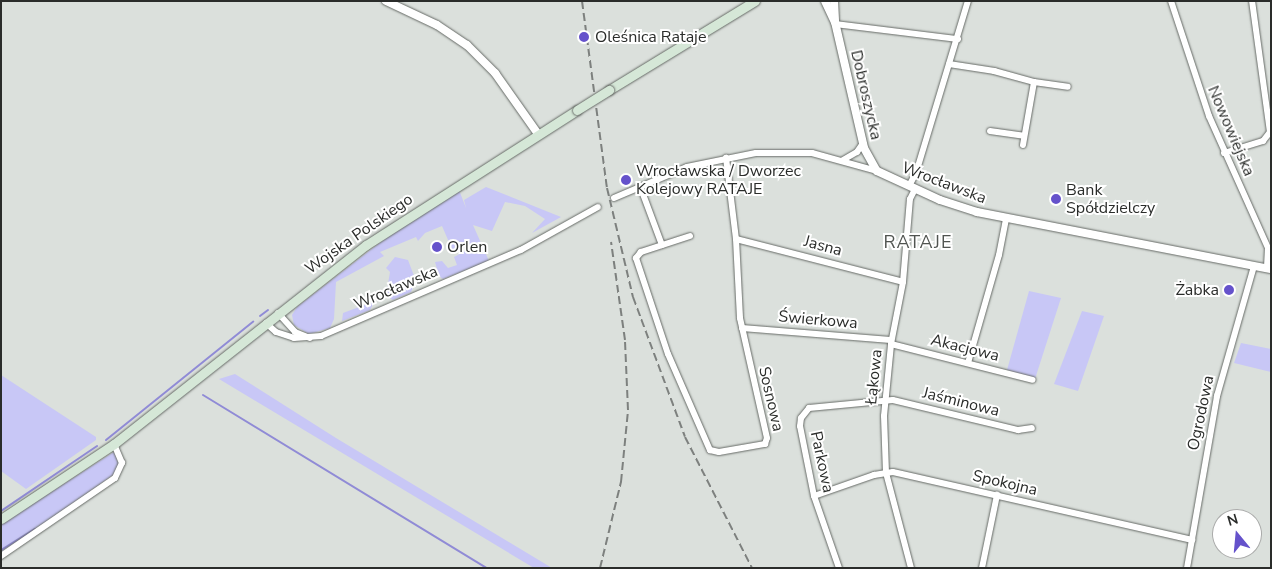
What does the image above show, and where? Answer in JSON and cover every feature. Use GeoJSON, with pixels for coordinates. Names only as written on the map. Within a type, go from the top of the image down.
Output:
{"type":"FeatureCollection","features":[{"type":"Feature","properties":{"kind":"main road","name":"Wojska Polskiego"},"geometry":{"type":"LineString","coordinates":[[1,520],[114,444],[278,313],[404,219],[538,134],[755,1]]}},
{"type":"Feature","properties":{"kind":"street"},"geometry":{"type":"LineString","coordinates":[[386,1],[437,25],[467,45],[495,73],[538,134]]}},
{"type":"Feature","properties":{"kind":"street","name":"Dobroszycka"},"geometry":{"type":"LineString","coordinates":[[825,1],[835,23]]}},
{"type":"Feature","properties":{"kind":"street","name":"Dobroszycka"},"geometry":{"type":"LineString","coordinates":[[834,1],[835,23],[863,143],[877,171]]}},
{"type":"Feature","properties":{"kind":"street","name":"Łąkowa"},"geometry":{"type":"LineString","coordinates":[[911,568],[886,473],[884,399],[891,342],[903,282],[912,187],[968,1]]}},
{"type":"Feature","properties":{"kind":"street","name":"Nowowiejska"},"geometry":{"type":"LineString","coordinates":[[1171,1],[1198,88],[1224,153],[1268,248],[1269,269]]}},
{"type":"Feature","properties":{"kind":"street"},"geometry":{"type":"LineString","coordinates":[[1224,153],[1263,141],[1270,132],[1252,1]]}},
{"type":"Feature","properties":{"kind":"street"},"geometry":{"type":"LineString","coordinates":[[835,23],[958,39]]}},
{"type":"Feature","properties":{"kind":"street"},"geometry":{"type":"LineString","coordinates":[[949,64],[994,71],[1034,82],[1068,86]]}},
{"type":"Feature","properties":{"kind":"street"},"geometry":{"type":"LineString","coordinates":[[1023,145],[1034,82]]}},
{"type":"Feature","properties":{"kind":"street"},"geometry":{"type":"LineString","coordinates":[[990,131],[1024,136]]}},
{"type":"Feature","properties":{"kind":"street"},"geometry":{"type":"LineString","coordinates":[[842,160],[857,152],[863,143]]}},
{"type":"Feature","properties":{"kind":"street","name":"Wrocławska"},"geometry":{"type":"LineString","coordinates":[[614,198],[687,167],[726,158],[789,151],[842,160],[877,171],[955,206],[1006,218],[1269,269]]}},
{"type":"Feature","properties":{"kind":"street","name":"Sosnowa"},"geometry":{"type":"LineString","coordinates":[[690,236],[641,252],[637,262],[668,354],[707,447],[714,452],[761,445],[767,441],[742,328],[736,239],[726,158]]}},
{"type":"Feature","properties":{"kind":"street"},"geometry":{"type":"LineString","coordinates":[[640,186],[662,245]]}},
{"type":"Feature","properties":{"kind":"street","name":"Wrocławska"},"geometry":{"type":"LineString","coordinates":[[311,339],[507,257],[598,207]]}},
{"type":"Feature","properties":{"kind":"street"},"geometry":{"type":"LineString","coordinates":[[968,363],[999,255],[1006,218]]}},
{"type":"Feature","properties":{"kind":"street","name":"Jasna"},"geometry":{"type":"LineString","coordinates":[[736,239],[903,282]]}},
{"type":"Feature","properties":{"kind":"street","name":"Ogrodowa"},"geometry":{"type":"LineString","coordinates":[[1186,568],[1217,396],[1254,266]]}},
{"type":"Feature","properties":{"kind":"street"},"geometry":{"type":"LineString","coordinates":[[278,313],[295,332],[311,339]]}},
{"type":"Feature","properties":{"kind":"street"},"geometry":{"type":"LineString","coordinates":[[266,323],[284,335],[311,339]]}},
{"type":"Feature","properties":{"kind":"street","name":"Świerkowa"},"geometry":{"type":"LineString","coordinates":[[742,328],[891,342]]}},
{"type":"Feature","properties":{"kind":"street","name":"Akacjowa"},"geometry":{"type":"LineString","coordinates":[[891,342],[1033,380]]}},
{"type":"Feature","properties":{"kind":"street","name":"Jaśminowa"},"geometry":{"type":"LineString","coordinates":[[884,399],[1018,430],[1032,428]]}},
{"type":"Feature","properties":{"kind":"street","name":"Parkowa"},"geometry":{"type":"LineString","coordinates":[[838,568],[814,496],[800,426],[804,412],[816,405],[884,399]]}},
{"type":"Feature","properties":{"kind":"street"},"geometry":{"type":"LineString","coordinates":[[1,556],[115,478],[122,463],[114,444]]}},
{"type":"Feature","properties":{"kind":"street","name":"Spokojna"},"geometry":{"type":"LineString","coordinates":[[814,496],[886,473],[1192,540]]}},
{"type":"Feature","properties":{"kind":"street"},"geometry":{"type":"LineString","coordinates":[[982,568],[997,496]]}},
{"type":"Feature","properties":{"kind":"shaded area"},"geometry":{"type":"Polygon","coordinates":[[[486,187],[561,217],[532,233],[545,219],[525,206],[505,202],[492,231],[473,225],[489,261],[443,279],[439,276],[435,262],[442,261],[448,268],[457,265],[454,257],[475,246],[452,249],[442,226],[425,233],[418,241],[416,237],[380,252],[384,256],[336,282],[334,319],[330,328],[309,334],[294,325],[292,315],[297,307],[399,228],[459,190],[466,208],[464,200],[486,187]]]}},
{"type":"Feature","properties":{"kind":"shaded area"},"geometry":{"type":"Polygon","coordinates":[[[395,257],[408,260],[416,281],[411,292],[393,300],[386,296],[390,272],[386,268],[395,257]]]}},
{"type":"Feature","properties":{"kind":"shaded area"},"geometry":{"type":"Polygon","coordinates":[[[1029,291],[1061,298],[1035,379],[1007,370],[1029,291]]]}},
{"type":"Feature","properties":{"kind":"shaded area"},"geometry":{"type":"Polygon","coordinates":[[[375,301],[370,310],[342,321],[343,313],[375,301]]]}},
{"type":"Feature","properties":{"kind":"shaded area"},"geometry":{"type":"Polygon","coordinates":[[[1082,311],[1104,316],[1078,391],[1054,384],[1082,311]]]}},
{"type":"Feature","properties":{"kind":"shaded area"},"geometry":{"type":"Polygon","coordinates":[[[1241,343],[1271,349],[1271,372],[1234,363],[1241,343]]]}},
{"type":"Feature","properties":{"kind":"shaded area"},"geometry":{"type":"Polygon","coordinates":[[[235,374],[336,438],[552,568],[534,568],[219,379],[235,374]]]}},
{"type":"Feature","properties":{"kind":"shaded area"},"geometry":{"type":"Polygon","coordinates":[[[1,375],[96,437],[96,440],[26,489],[1,471],[1,375]]]}},
{"type":"Feature","properties":{"kind":"shaded area"},"geometry":{"type":"Polygon","coordinates":[[[114,452],[119,465],[113,475],[1,553],[1,524],[114,452]]]}},
{"type":"Feature","properties":{"kind":"waterway"},"geometry":{"type":"LineString","coordinates":[[260,316],[268,310]]}},
{"type":"Feature","properties":{"kind":"waterway"},"geometry":{"type":"LineString","coordinates":[[106,440],[253,322]]}},
{"type":"Feature","properties":{"kind":"waterway"},"geometry":{"type":"LineString","coordinates":[[203,395],[486,568]]}},
{"type":"Feature","properties":{"kind":"waterway"},"geometry":{"type":"LineString","coordinates":[[1,511],[97,446]]}},
{"type":"Feature","properties":{"kind":"waterway"},"geometry":{"type":"LineString","coordinates":[[1,550],[35,529]]}},
{"type":"Feature","properties":{"kind":"railway"},"geometry":{"type":"LineString","coordinates":[[582,1],[607,188],[633,297],[685,437],[752,568]]}},
{"type":"Feature","properties":{"kind":"railway"},"geometry":{"type":"LineString","coordinates":[[600,568],[621,482],[628,410],[625,340],[611,242]]}},
{"type":"Feature","properties":{"kind":"place","name":"Oleśnica Rataje"},"geometry":{"type":"Point","coordinates":[584,37]}},
{"type":"Feature","properties":{"kind":"place","name":"Wrocławska / Dworzec Kolejowy RATAJE"},"geometry":{"type":"Point","coordinates":[626,180]}},
{"type":"Feature","properties":{"kind":"place","name":"Bank Spółdzielczy"},"geometry":{"type":"Point","coordinates":[1056,199]}},
{"type":"Feature","properties":{"kind":"place","name":"Orlen"},"geometry":{"type":"Point","coordinates":[437,247]}},
{"type":"Feature","properties":{"kind":"place","name":"Żabka"},"geometry":{"type":"Point","coordinates":[1229,290]}},
{"type":"Feature","properties":{"kind":"district","name":"RATAJE"},"geometry":{"type":"Point","coordinates":[918,242]}}]}
